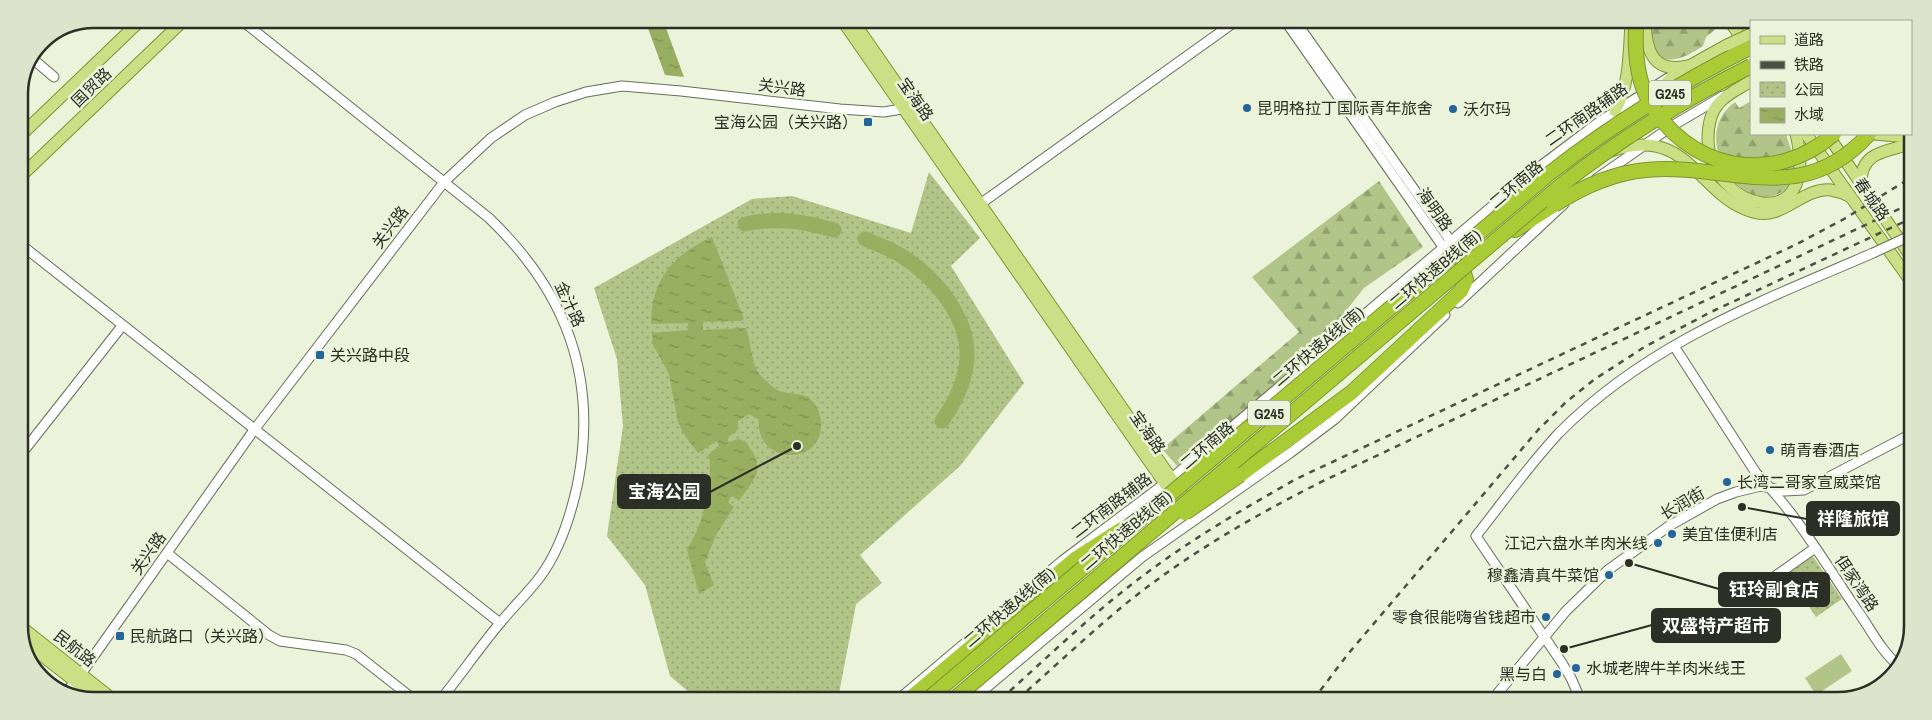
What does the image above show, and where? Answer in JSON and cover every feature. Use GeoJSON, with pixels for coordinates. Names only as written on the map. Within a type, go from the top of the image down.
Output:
{"type":"FeatureCollection","features":[{"type":"Feature","properties":{"kind":"highway"},"geometry":{"type":"LineString","coordinates":[[1636,27],[1637,60],[1647,96],[1672,131],[1684,142],[1706,156],[1726,162],[1747,165],[1780,162],[1812,150],[1833,135]]}},
{"type":"Feature","properties":{"kind":"highway","name":"二环快速A线(南)"},"geometry":{"type":"LineString","coordinates":[[936,692],[1556,168],[1644,105],[1697,75],[1750,50]]}},
{"type":"Feature","properties":{"kind":"highway","name":"二环快速B线(南)"},"geometry":{"type":"LineString","coordinates":[[960,692],[1103,572],[1461,259],[1617,144],[1744,64]]}},
{"type":"Feature","properties":{"kind":"highway"},"geometry":{"type":"LineString","coordinates":[[1103,572],[1339,403],[1369,377],[1464,288],[1466,280],[1461,259],[1504,236],[1567,197],[1608,178],[1635,171],[1665,169],[1750,177],[1776,178],[1801,176],[1823,168],[1842,158],[1868,135]]}},
{"type":"Feature","properties":{"kind":"highway"},"geometry":{"type":"LineString","coordinates":[[917,692],[1063,568],[1086,551],[1140,518],[1175,489]]}},
{"type":"Feature","properties":{"kind":"main road","name":"国贸路"},"geometry":{"type":"LineString","coordinates":[[28,128],[134,27]]}},
{"type":"Feature","properties":{"kind":"main road","name":"国贸路"},"geometry":{"type":"LineString","coordinates":[[28,169],[177,27]]}},
{"type":"Feature","properties":{"kind":"main road","name":"宝海路"},"geometry":{"type":"LineString","coordinates":[[847,27],[978,206],[1175,489]]}},
{"type":"Feature","properties":{"kind":"main road","name":"宝海路"},"geometry":{"type":"LineString","coordinates":[[857,27],[908,108]]}},
{"type":"Feature","properties":{"kind":"main road"},"geometry":{"type":"LineString","coordinates":[[1615,111],[1621,100],[1626,79],[1631,27]]}},
{"type":"Feature","properties":{"kind":"main road"},"geometry":{"type":"LineString","coordinates":[[1646,27],[1648,47],[1652,57],[1661,64],[1673,68],[1697,61]]}},
{"type":"Feature","properties":{"kind":"main road"},"geometry":{"type":"LineString","coordinates":[[1735,27],[1750,49]]}},
{"type":"Feature","properties":{"kind":"main road"},"geometry":{"type":"LineString","coordinates":[[1630,118],[1650,103],[1669,79],[1697,61],[1750,34]]}},
{"type":"Feature","properties":{"kind":"main road","name":"二环南路"},"geometry":{"type":"LineString","coordinates":[[940,692],[1175,489],[1461,259],[1616,142],[1661,112],[1744,64],[1750,52]]}},
{"type":"Feature","properties":{"kind":"main road","name":"二环南路"},"geometry":{"type":"LineString","coordinates":[[1461,259],[1564,166],[1630,118],[1681,87],[1744,64]]}},
{"type":"Feature","properties":{"kind":"main road"},"geometry":{"type":"LineString","coordinates":[[1749,82],[1720,102],[1713,112],[1708,127],[1708,145],[1711,160],[1725,182],[1745,198],[1758,202],[1779,201],[1790,194],[1798,184],[1800,175],[1800,154],[1796,135]]}},
{"type":"Feature","properties":{"kind":"main road","name":"春城路"},"geometry":{"type":"LineString","coordinates":[[1807,135],[1904,272]]}},
{"type":"Feature","properties":{"kind":"main road","name":"春城路"},"geometry":{"type":"LineString","coordinates":[[1828,135],[1904,246]]}},
{"type":"Feature","properties":{"kind":"main road"},"geometry":{"type":"LineString","coordinates":[[1886,135],[1904,135]]}},
{"type":"Feature","properties":{"kind":"main road"},"geometry":{"type":"LineString","coordinates":[[1577,170],[1609,152],[1630,146],[1642,145],[1659,148],[1677,155],[1696,169],[1732,202],[1755,213],[1768,214],[1780,210],[1818,191],[1831,190],[1849,196]]}},
{"type":"Feature","properties":{"kind":"main road"},"geometry":{"type":"LineString","coordinates":[[1861,183],[1862,169],[1871,157],[1904,146]]}},
{"type":"Feature","properties":{"kind":"main road","name":"二环南路"},"geometry":{"type":"LineString","coordinates":[[959,692],[1175,489]]}},
{"type":"Feature","properties":{"kind":"main road","name":"民航路"},"geometry":{"type":"LineString","coordinates":[[28,633],[78,678],[90,692]]}},
{"type":"Feature","properties":{"kind":"main road","name":"民航路"},"geometry":{"type":"LineString","coordinates":[[31,646],[102,692]]}},
{"type":"Feature","properties":{"kind":"street","name":"金汁路"},"geometry":{"type":"LineString","coordinates":[[250,27],[489,218],[514,242],[549,290],[565,325],[576,360],[582,389],[584,439],[580,468],[566,526],[540,577],[500,623],[447,692]]}},
{"type":"Feature","properties":{"kind":"street"},"geometry":{"type":"LineString","coordinates":[[978,206],[1228,27]]}},
{"type":"Feature","properties":{"kind":"street","name":"海明路"},"geometry":{"type":"LineString","coordinates":[[1290,27],[1420,205]]}},
{"type":"Feature","properties":{"kind":"street","name":"海明路"},"geometry":{"type":"LineString","coordinates":[[1299,27],[1447,245],[1461,259],[1476,286]]}},
{"type":"Feature","properties":{"kind":"street","name":"二环南路辅路"},"geometry":{"type":"LineString","coordinates":[[907,692],[1062,561],[1175,489],[1447,245],[1537,169],[1615,111],[1697,61]]}},
{"type":"Feature","properties":{"kind":"street"},"geometry":{"type":"LineString","coordinates":[[36,62],[54,77]]}},
{"type":"Feature","properties":{"kind":"street"},"geometry":{"type":"LineString","coordinates":[[981,692],[1129,568],[1335,419],[1568,201],[1642,145],[1694,112],[1749,82]]}},
{"type":"Feature","properties":{"kind":"street","name":"关兴路"},"geometry":{"type":"LineString","coordinates":[[70,688],[254,430],[444,182],[492,138],[525,115],[586,92],[622,86],[840,109],[884,112],[908,108]]}},
{"type":"Feature","properties":{"kind":"street"},"geometry":{"type":"LineString","coordinates":[[1577,692],[1571,678],[1476,536],[1560,432],[1629,373],[1649,359],[1753,304],[1904,239]]}},
{"type":"Feature","properties":{"kind":"street"},"geometry":{"type":"LineString","coordinates":[[28,250],[500,623]]}},
{"type":"Feature","properties":{"kind":"street"},"geometry":{"type":"LineString","coordinates":[[28,444],[122,326]]}},
{"type":"Feature","properties":{"kind":"street","name":"佴家湾路"},"geometry":{"type":"LineString","coordinates":[[1674,346],[1756,473],[1771,487],[1881,645],[1894,661]]}},
{"type":"Feature","properties":{"kind":"street","name":"长润街"},"geometry":{"type":"LineString","coordinates":[[1499,692],[1566,610],[1608,570],[1669,526],[1717,499],[1736,492],[1761,486],[1784,491],[1804,490],[1904,438]]}},
{"type":"Feature","properties":{"kind":"street"},"geometry":{"type":"LineString","coordinates":[[1175,489],[1197,518]]}},
{"type":"Feature","properties":{"kind":"street"},"geometry":{"type":"LineString","coordinates":[[1772,578],[1815,548]]}},
{"type":"Feature","properties":{"kind":"street"},"geometry":{"type":"LineString","coordinates":[[167,553],[269,635],[280,641],[346,650],[356,654],[404,692]]}},
{"type":"Feature","properties":{"kind":"green space"},"geometry":{"type":"Polygon","coordinates":[[[1649,27],[1717,28],[1706,37],[1703,46],[1678,59],[1664,59],[1659,56],[1654,50],[1649,27]]]}},
{"type":"Feature","properties":{"kind":"green space"},"geometry":{"type":"Polygon","coordinates":[[[1735,102],[1739,108],[1750,102],[1750,135],[1786,135],[1794,166],[1792,180],[1783,191],[1767,197],[1752,194],[1737,185],[1726,170],[1718,153],[1716,134],[1721,117],[1735,102]]]}},
{"type":"Feature","properties":{"kind":"green space"},"geometry":{"type":"Polygon","coordinates":[[[929,172],[980,238],[951,266],[1024,383],[960,466],[860,555],[882,583],[856,604],[839,692],[689,692],[670,676],[645,585],[607,536],[623,426],[617,359],[594,288],[752,199],[792,196],[911,233],[929,172]]]}},
{"type":"Feature","properties":{"kind":"green space"},"geometry":{"type":"Polygon","coordinates":[[[1379,181],[1423,247],[1364,288],[1318,346],[1250,411],[1177,466],[1162,449],[1299,332],[1252,277],[1379,181]]]}},
{"type":"Feature","properties":{"kind":"green space"},"geometry":{"type":"Polygon","coordinates":[[[1812,555],[1842,599],[1816,617],[1786,573],[1812,555]]]}},
{"type":"Feature","properties":{"kind":"green space"},"geometry":{"type":"Polygon","coordinates":[[[1841,654],[1852,671],[1820,692],[1814,692],[1805,678],[1841,654]]]}},
{"type":"Feature","properties":{"kind":"water"},"geometry":{"type":"Polygon","coordinates":[[[648,27],[666,27],[684,77],[665,75],[648,27]]]}},
{"type":"Feature","properties":{"kind":"water"},"geometry":{"type":"Polygon","coordinates":[[[712,237],[744,319],[741,321],[703,322],[703,330],[746,328],[759,373],[778,391],[803,395],[810,399],[817,408],[821,423],[819,437],[812,447],[801,453],[789,455],[777,452],[767,446],[761,435],[759,420],[749,414],[738,421],[736,432],[727,437],[729,442],[738,439],[745,441],[756,459],[757,472],[739,501],[732,496],[728,502],[734,507],[716,535],[705,562],[714,585],[699,594],[687,550],[698,528],[706,500],[710,469],[708,455],[719,446],[717,441],[698,453],[685,436],[678,422],[669,374],[653,345],[652,333],[688,330],[688,323],[651,324],[655,294],[667,271],[686,252],[712,237]]]}},
{"type":"Feature","properties":{"kind":"waterway"},"geometry":{"type":"LineString","coordinates":[[745,224],[779,220],[811,224],[834,230]]}},
{"type":"Feature","properties":{"kind":"waterway"},"geometry":{"type":"LineString","coordinates":[[865,239],[896,253],[924,272],[944,295],[960,321],[965,336],[967,359],[963,378],[956,396],[942,421]]}},
{"type":"Feature","properties":{"kind":"tunnel"},"geometry":{"type":"LineString","coordinates":[[1748,590],[1769,575]]}},
{"type":"Feature","properties":{"kind":"tunnel"},"geometry":{"type":"LineString","coordinates":[[1752,595],[1773,581]]}},
{"type":"Feature","properties":{"kind":"railway"},"geometry":{"type":"LineString","coordinates":[[1009,692],[1110,602],[1166,559],[1239,512],[1296,479],[1797,244],[1844,219],[1904,182]]}},
{"type":"Feature","properties":{"kind":"railway"},"geometry":{"type":"LineString","coordinates":[[1026,692],[1096,629],[1146,588],[1218,539],[1268,510],[1319,483],[1904,207]]}},
{"type":"Feature","properties":{"kind":"railway"},"geometry":{"type":"LineString","coordinates":[[1319,692],[1348,654],[1538,430],[1565,403],[1595,379],[1646,346],[1711,312],[1904,222]]}},
{"type":"Feature","properties":{"kind":"place","name":"昆明格拉丁国际青年旅舍"},"geometry":{"type":"Point","coordinates":[1247,108]}},
{"type":"Feature","properties":{"kind":"place","name":"沃尔玛"},"geometry":{"type":"Point","coordinates":[1453,109]}},
{"type":"Feature","properties":{"kind":"place","name":"宝海公园（关兴路）"},"geometry":{"type":"Point","coordinates":[868,122]}},
{"type":"Feature","properties":{"kind":"place","name":"关兴路中段"},"geometry":{"type":"Point","coordinates":[320,355]}},
{"type":"Feature","properties":{"kind":"place","name":"宝海公园"},"geometry":{"type":"Point","coordinates":[797,446]}},
{"type":"Feature","properties":{"kind":"place","name":"萌青春酒店"},"geometry":{"type":"Point","coordinates":[1770,450]}},
{"type":"Feature","properties":{"kind":"place","name":"长湾二哥家宣威菜馆"},"geometry":{"type":"Point","coordinates":[1727,482]}},
{"type":"Feature","properties":{"kind":"place","name":"祥隆旅馆"},"geometry":{"type":"Point","coordinates":[1742,507]}},
{"type":"Feature","properties":{"kind":"place","name":"美宜佳便利店"},"geometry":{"type":"Point","coordinates":[1672,534]}},
{"type":"Feature","properties":{"kind":"place","name":"江记六盘水羊肉米线"},"geometry":{"type":"Point","coordinates":[1658,543]}},
{"type":"Feature","properties":{"kind":"place","name":"钰玲副食店"},"geometry":{"type":"Point","coordinates":[1629,563]}},
{"type":"Feature","properties":{"kind":"place","name":"穆鑫清真牛菜馆"},"geometry":{"type":"Point","coordinates":[1609,575]}},
{"type":"Feature","properties":{"kind":"place","name":"零食很能嗨省钱超市"},"geometry":{"type":"Point","coordinates":[1546,617]}},
{"type":"Feature","properties":{"kind":"place","name":"民航路口（关兴路）"},"geometry":{"type":"Point","coordinates":[120,636]}},
{"type":"Feature","properties":{"kind":"place","name":"双盛特产超市"},"geometry":{"type":"Point","coordinates":[1564,649]}},
{"type":"Feature","properties":{"kind":"place","name":"水城老牌牛羊肉米线王"},"geometry":{"type":"Point","coordinates":[1576,668]}},
{"type":"Feature","properties":{"kind":"place","name":"黑与白"},"geometry":{"type":"Point","coordinates":[1557,674]}}]}
